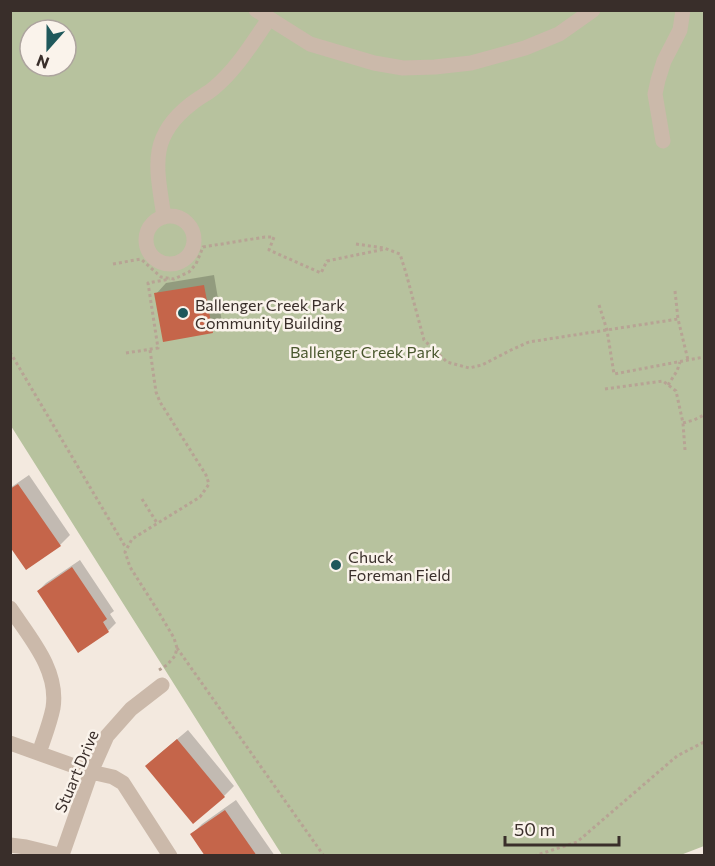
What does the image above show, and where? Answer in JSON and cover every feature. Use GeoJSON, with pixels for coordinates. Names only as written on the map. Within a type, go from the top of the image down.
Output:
{"type":"FeatureCollection","features":[{"type":"Feature","properties":{"kind":"street"},"geometry":{"type":"LineString","coordinates":[[255,10],[310,44],[353,57],[403,68],[471,63],[525,48],[558,34],[592,10]]}},
{"type":"Feature","properties":{"kind":"street"},"geometry":{"type":"LineString","coordinates":[[663,141],[656,94],[658,80],[664,61],[680,30],[683,10]]}},
{"type":"Feature","properties":{"kind":"street"},"geometry":{"type":"LineString","coordinates":[[164,217],[157,164],[160,142],[172,121],[191,103],[213,90],[230,74],[269,19]]}},
{"type":"Feature","properties":{"kind":"street"},"geometry":{"type":"LineString","coordinates":[[10,608],[50,671],[54,690],[53,707],[39,753]]}},
{"type":"Feature","properties":{"kind":"street","name":"Stuart Drive"},"geometry":{"type":"LineString","coordinates":[[62,855],[91,772],[107,736],[130,709],[162,686]]}},
{"type":"Feature","properties":{"kind":"street"},"geometry":{"type":"LineString","coordinates":[[10,743],[91,772],[113,777],[123,783],[170,855]]}},
{"type":"Feature","properties":{"kind":"street"},"geometry":{"type":"LineString","coordinates":[[10,845],[62,855]]}},
{"type":"Feature","properties":{"kind":"path"},"geometry":{"type":"LineString","coordinates":[[126,352],[158,348],[148,283],[174,279],[189,272],[196,264],[203,247],[274,237],[269,250],[321,273],[327,261],[386,249]]}},
{"type":"Feature","properties":{"kind":"path"},"geometry":{"type":"LineString","coordinates":[[356,244],[386,249],[399,254],[424,340],[447,362],[469,368],[482,365],[529,342],[678,319]]}},
{"type":"Feature","properties":{"kind":"path"},"geometry":{"type":"LineString","coordinates":[[113,264],[141,259],[161,277],[174,279]]}},
{"type":"Feature","properties":{"kind":"path"},"geometry":{"type":"LineString","coordinates":[[675,291],[678,319],[688,360]]}},
{"type":"Feature","properties":{"kind":"path"},"geometry":{"type":"LineString","coordinates":[[599,305],[607,330],[614,374],[705,357]]}},
{"type":"Feature","properties":{"kind":"path"},"geometry":{"type":"LineString","coordinates":[[150,350],[156,392],[160,402],[206,475],[209,484],[200,497],[132,539],[126,548],[126,559],[174,638],[177,648],[324,855]]}},
{"type":"Feature","properties":{"kind":"path"},"geometry":{"type":"LineString","coordinates":[[10,352],[126,548]]}},
{"type":"Feature","properties":{"kind":"path"},"geometry":{"type":"LineString","coordinates":[[668,385],[680,362]]}},
{"type":"Feature","properties":{"kind":"path"},"geometry":{"type":"LineString","coordinates":[[605,389],[663,381],[676,391],[683,423],[685,450]]}},
{"type":"Feature","properties":{"kind":"path"},"geometry":{"type":"LineString","coordinates":[[683,423],[705,415]]}},
{"type":"Feature","properties":{"kind":"path"},"geometry":{"type":"LineString","coordinates":[[142,499],[158,523]]}},
{"type":"Feature","properties":{"kind":"path"},"geometry":{"type":"LineString","coordinates":[[162,686],[155,673],[175,656],[177,648]]}},
{"type":"Feature","properties":{"kind":"path"},"geometry":{"type":"LineString","coordinates":[[534,855],[577,842],[676,756],[705,742]]}},
{"type":"Feature","properties":{"kind":"green space","name":"Ballenger Creek Park"},"geometry":{"type":"Polygon","coordinates":[[[11,11],[704,11],[704,846],[678,856],[282,855],[11,426],[11,11]]]}},
{"type":"Feature","properties":{"kind":"building","name":"Ballenger Creek Park Community Building"},"geometry":{"type":"Polygon","coordinates":[[[204,285],[213,333],[163,342],[154,293],[204,285]]]}},
{"type":"Feature","properties":{"kind":"building"},"geometry":{"type":"Polygon","coordinates":[[[18,484],[61,546],[26,570],[10,547],[10,489],[18,484]]]}},
{"type":"Feature","properties":{"kind":"building"},"geometry":{"type":"Polygon","coordinates":[[[72,567],[107,619],[103,622],[109,632],[78,653],[37,591],[72,567]]]}},
{"type":"Feature","properties":{"kind":"building"},"geometry":{"type":"Polygon","coordinates":[[[177,739],[225,797],[193,824],[145,766],[177,739]]]}},
{"type":"Feature","properties":{"kind":"building"},"geometry":{"type":"Polygon","coordinates":[[[225,810],[257,856],[205,856],[190,834],[225,810]]]}},
{"type":"Feature","properties":{"kind":"place","name":"Ballenger Creek Park Community Building"},"geometry":{"type":"Point","coordinates":[183,313]}},
{"type":"Feature","properties":{"kind":"place","name":"Chuck Foreman Field"},"geometry":{"type":"Point","coordinates":[336,565]}}]}
